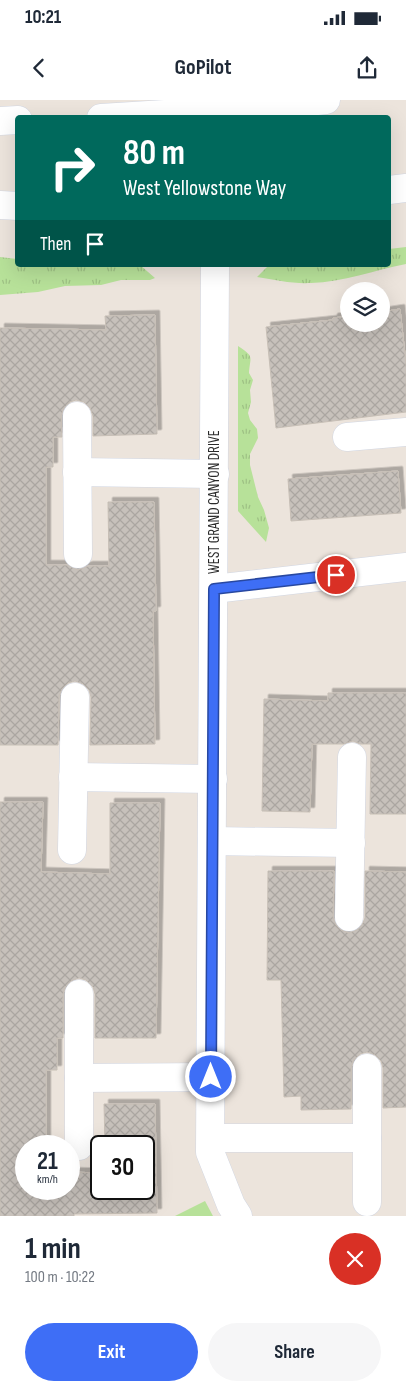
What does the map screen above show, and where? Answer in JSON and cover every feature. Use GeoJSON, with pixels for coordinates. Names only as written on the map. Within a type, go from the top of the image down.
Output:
{"type":"FeatureCollection","features":[{"type":"Feature","properties":{"kind":"street"},"geometry":{"type":"LineString","coordinates":[[149,115],[244,109],[326,100]]}},
{"type":"Feature","properties":{"kind":"street"},"geometry":{"type":"LineString","coordinates":[[0,121],[15,120]]}},
{"type":"Feature","properties":{"kind":"street"},"geometry":{"type":"LineString","coordinates":[[391,190],[406,188]]}},
{"type":"Feature","properties":{"kind":"street"},"geometry":{"type":"LineString","coordinates":[[0,206],[15,206]]}},
{"type":"Feature","properties":{"kind":"street","name":"WEST GRAND CANYON DRIVE"},"geometry":{"type":"LineString","coordinates":[[215,267],[210,1152],[231,1205],[238,1215]]}},
{"type":"Feature","properties":{"kind":"street"},"geometry":{"type":"LineString","coordinates":[[77,416],[78,554]]}},
{"type":"Feature","properties":{"kind":"street"},"geometry":{"type":"LineString","coordinates":[[347,437],[406,432]]}},
{"type":"Feature","properties":{"kind":"street"},"geometry":{"type":"LineString","coordinates":[[77,472],[215,474]]}},
{"type":"Feature","properties":{"kind":"street"},"geometry":{"type":"LineString","coordinates":[[214,589],[406,567]]}},
{"type":"Feature","properties":{"kind":"street"},"geometry":{"type":"LineString","coordinates":[[72,850],[75,696]]}},
{"type":"Feature","properties":{"kind":"street"},"geometry":{"type":"LineString","coordinates":[[349,917],[352,757]]}},
{"type":"Feature","properties":{"kind":"street"},"geometry":{"type":"LineString","coordinates":[[74,777],[213,779]]}},
{"type":"Feature","properties":{"kind":"street"},"geometry":{"type":"LineString","coordinates":[[212,840],[351,843]]}},
{"type":"Feature","properties":{"kind":"street"},"geometry":{"type":"LineString","coordinates":[[79,1135],[80,994]]}},
{"type":"Feature","properties":{"kind":"street"},"geometry":{"type":"LineString","coordinates":[[366,1202],[367,1068]]}},
{"type":"Feature","properties":{"kind":"street"},"geometry":{"type":"LineString","coordinates":[[79,1078],[211,1077]]}},
{"type":"Feature","properties":{"kind":"street"},"geometry":{"type":"LineString","coordinates":[[211,1138],[367,1138]]}},
{"type":"Feature","properties":{"kind":"green space"},"geometry":{"type":"Polygon","coordinates":[[[406,247],[406,264],[323,282],[284,282],[257,277],[267,267],[391,267],[391,249],[406,247]]]}},
{"type":"Feature","properties":{"kind":"green space"},"geometry":{"type":"Polygon","coordinates":[[[0,257],[15,259],[15,267],[142,267],[155,278],[150,280],[121,280],[101,285],[65,286],[38,292],[0,295],[0,257]]]}},
{"type":"Feature","properties":{"kind":"green space"},"geometry":{"type":"Polygon","coordinates":[[[238,346],[247,352],[250,357],[249,373],[253,380],[248,413],[250,420],[257,429],[258,438],[250,454],[250,465],[258,497],[269,528],[266,542],[238,511],[238,346]]]}},
{"type":"Feature","properties":{"kind":"green space"},"geometry":{"type":"Polygon","coordinates":[[[205,1201],[213,1216],[175,1216],[205,1201]]]}},
{"type":"Feature","properties":{"kind":"building"},"geometry":{"type":"Polygon","coordinates":[[[400,309],[406,364],[406,412],[276,428],[266,327],[333,320],[333,318],[340,317],[340,332],[390,332],[390,311],[400,309]]]}},
{"type":"Feature","properties":{"kind":"building"},"geometry":{"type":"Polygon","coordinates":[[[155,315],[157,434],[93,436],[93,416],[90,408],[84,402],[76,400],[70,402],[64,408],[61,416],[62,437],[53,437],[53,467],[46,467],[46,565],[68,565],[78,570],[88,566],[109,566],[108,502],[154,502],[156,611],[153,611],[155,744],[90,745],[91,697],[89,690],[83,684],[75,681],[68,683],[62,689],[59,696],[58,745],[0,745],[0,328],[106,330],[105,316],[155,315]]]}},
{"type":"Feature","properties":{"kind":"building"},"geometry":{"type":"Polygon","coordinates":[[[398,471],[401,513],[291,521],[288,479],[398,471]]]}},
{"type":"Feature","properties":{"kind":"building"},"geometry":{"type":"Polygon","coordinates":[[[328,693],[406,693],[406,814],[370,814],[371,744],[360,744],[353,741],[344,744],[312,744],[310,812],[262,811],[264,699],[328,701],[328,693]]]}},
{"type":"Feature","properties":{"kind":"building"},"geometry":{"type":"Polygon","coordinates":[[[0,802],[43,802],[41,872],[110,874],[110,803],[160,803],[156,1038],[95,1038],[95,994],[93,987],[86,980],[79,978],[71,981],[65,987],[63,994],[63,1038],[57,1038],[57,1070],[46,1070],[46,1135],[15,1135],[15,1200],[80,1200],[80,1172],[90,1173],[90,1200],[155,1200],[155,1135],[105,1135],[104,1104],[155,1104],[157,1213],[0,1216],[0,802]]]}},
{"type":"Feature","properties":{"kind":"building"},"geometry":{"type":"Polygon","coordinates":[[[268,871],[334,871],[333,917],[336,925],[341,930],[349,933],[357,930],[365,918],[365,871],[406,872],[406,1107],[383,1108],[383,1068],[381,1061],[375,1055],[367,1052],[360,1054],[353,1061],[351,1068],[351,1109],[301,1110],[301,1096],[284,1097],[281,980],[267,980],[268,871]]]}},
{"type":"Feature","properties":{"kind":"route"},"geometry":{"type":"LineString","coordinates":[[211,1077],[214,589],[336,575]]}}]}
